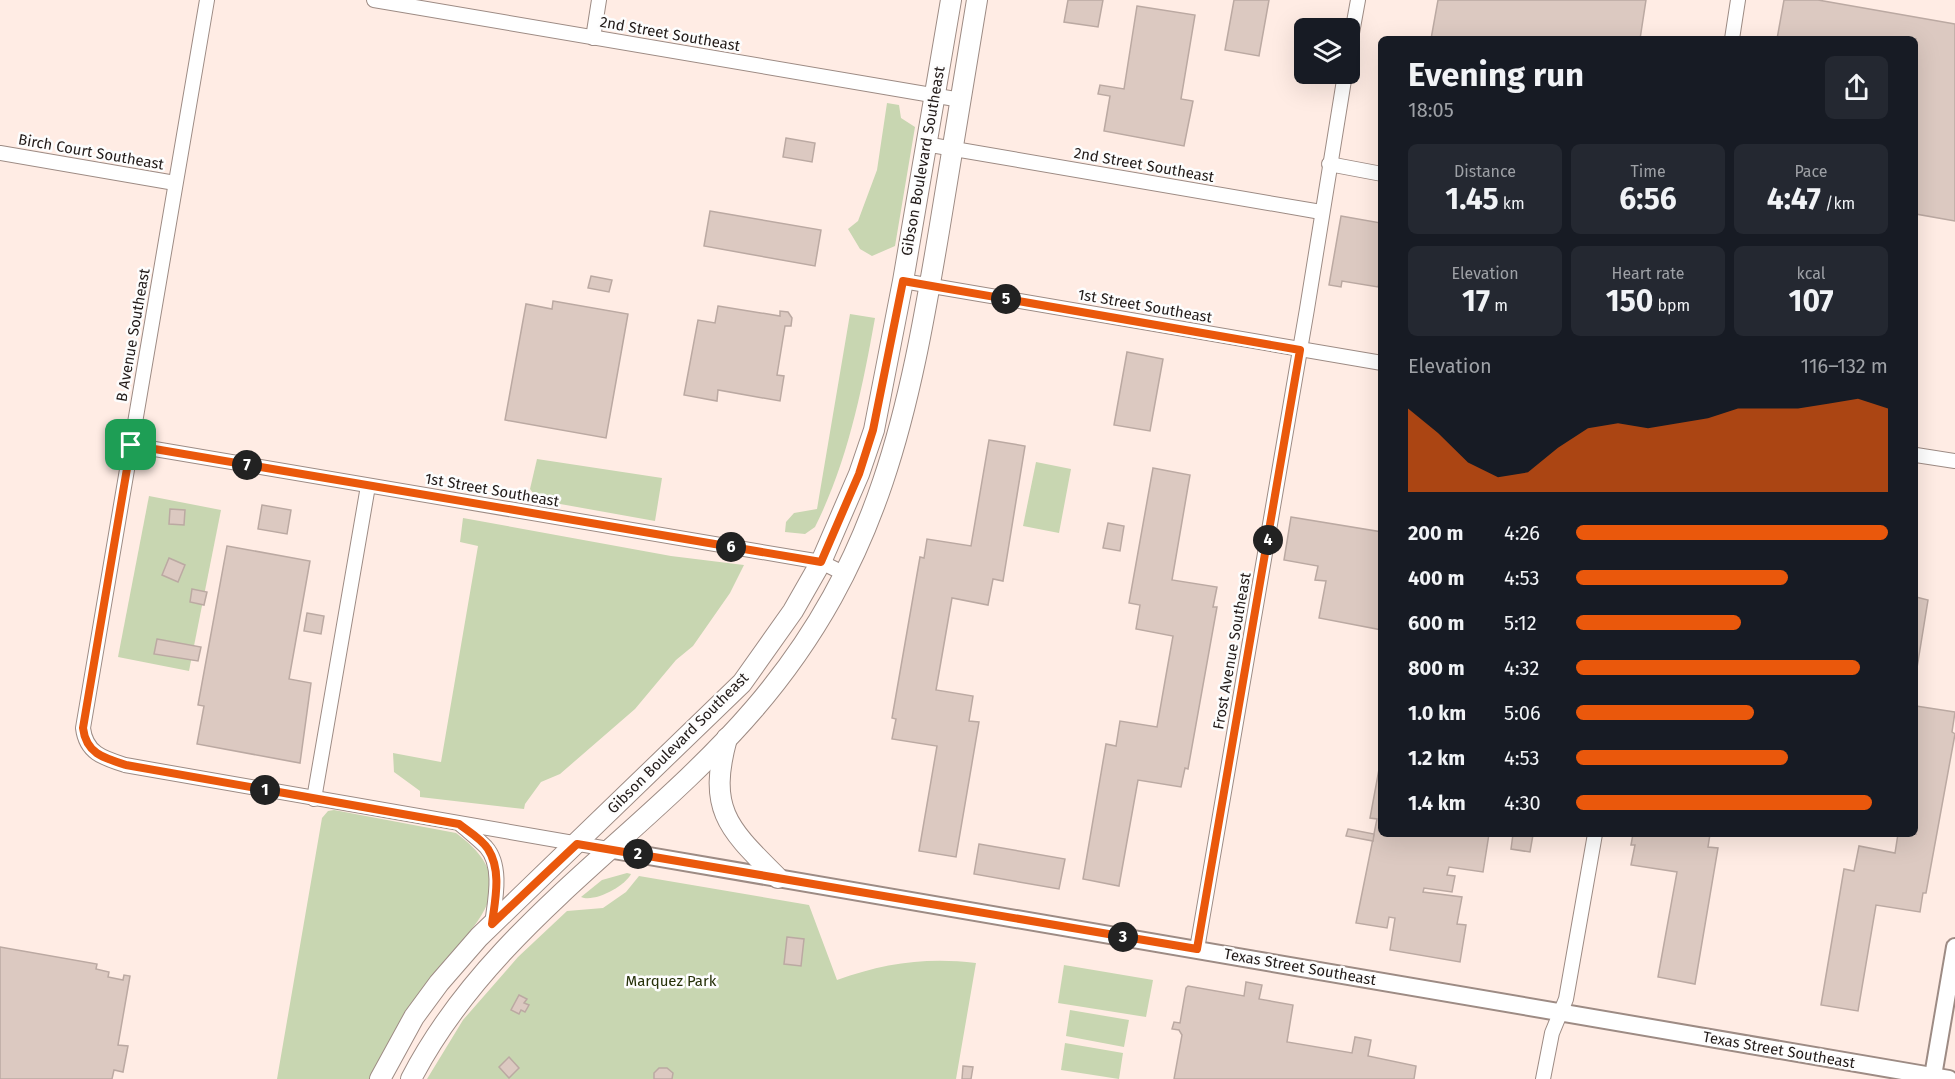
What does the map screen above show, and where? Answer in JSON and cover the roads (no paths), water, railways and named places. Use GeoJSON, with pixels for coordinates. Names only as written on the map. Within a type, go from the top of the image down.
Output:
{"type":"FeatureCollection","features":[{"type":"Feature","properties":{"kind":"main road","name":"Gibson Boulevard Southeast"},"geometry":{"type":"LineString","coordinates":[[380,1079],[414,1017],[432,991],[492,924],[742,683],[793,611],[821,562],[859,474],[873,430],[903,281],[951,0]]}},
{"type":"Feature","properties":{"kind":"main road","name":"Gibson Boulevard Southeast"},"geometry":{"type":"LineString","coordinates":[[411,1079],[445,1020],[503,950],[728,737],[761,700],[806,640],[845,574],[880,496],[896,446],[930,285],[977,0]]}},
{"type":"Feature","properties":{"kind":"main road"},"geometry":{"type":"LineString","coordinates":[[728,737],[718,788],[723,813],[736,837],[778,878]]}},
{"type":"Feature","properties":{"kind":"street","name":"B Avenue Southeast"},"geometry":{"type":"LineString","coordinates":[[155,770],[112,761],[94,753],[84,738],[83,728],[207,0]]}},
{"type":"Feature","properties":{"kind":"street","name":"2nd Street Southeast"},"geometry":{"type":"LineString","coordinates":[[374,0],[961,100]]}},
{"type":"Feature","properties":{"kind":"street"},"geometry":{"type":"LineString","coordinates":[[593,38],[599,0]]}},
{"type":"Feature","properties":{"kind":"street"},"geometry":{"type":"LineString","coordinates":[[1355,18],[1358,0]]}},
{"type":"Feature","properties":{"kind":"street"},"geometry":{"type":"LineString","coordinates":[[1732,36],[1738,0]]}},
{"type":"Feature","properties":{"kind":"street","name":"Frost Avenue Southeast"},"geometry":{"type":"LineString","coordinates":[[1197,949],[1343,84]]}},
{"type":"Feature","properties":{"kind":"street","name":"2nd Street Southeast"},"geometry":{"type":"LineString","coordinates":[[925,144],[1321,212]]}},
{"type":"Feature","properties":{"kind":"street","name":"Birch Court Southeast"},"geometry":{"type":"LineString","coordinates":[[0,153],[176,183]]}},
{"type":"Feature","properties":{"kind":"street"},"geometry":{"type":"LineString","coordinates":[[1329,164],[1378,173]]}},
{"type":"Feature","properties":{"kind":"street","name":"1st Street Southeast"},"geometry":{"type":"LineString","coordinates":[[903,281],[1378,362]]}},
{"type":"Feature","properties":{"kind":"street","name":"1st Street Southeast"},"geometry":{"type":"LineString","coordinates":[[131,445],[821,562],[845,574]]}},
{"type":"Feature","properties":{"kind":"street"},"geometry":{"type":"LineString","coordinates":[[1918,455],[1955,461]]}},
{"type":"Feature","properties":{"kind":"street"},"geometry":{"type":"LineString","coordinates":[[314,799],[368,486]]}},
{"type":"Feature","properties":{"kind":"street","name":"Texas Street Southeast"},"geometry":{"type":"LineString","coordinates":[[155,770],[1949,1079]]}},
{"type":"Feature","properties":{"kind":"street"},"geometry":{"type":"LineString","coordinates":[[459,824],[488,848],[494,865],[496,893],[492,924]]}},
{"type":"Feature","properties":{"kind":"street"},"geometry":{"type":"LineString","coordinates":[[1543,1079],[1552,1033],[1566,999],[1593,837]]}},
{"type":"Feature","properties":{"kind":"street"},"geometry":{"type":"LineString","coordinates":[[1932,1076],[1955,947]]}},
{"type":"Feature","properties":{"kind":"park label","name":"Marquez Park"},"geometry":{"type":"Point","coordinates":[671,981]}}]}
